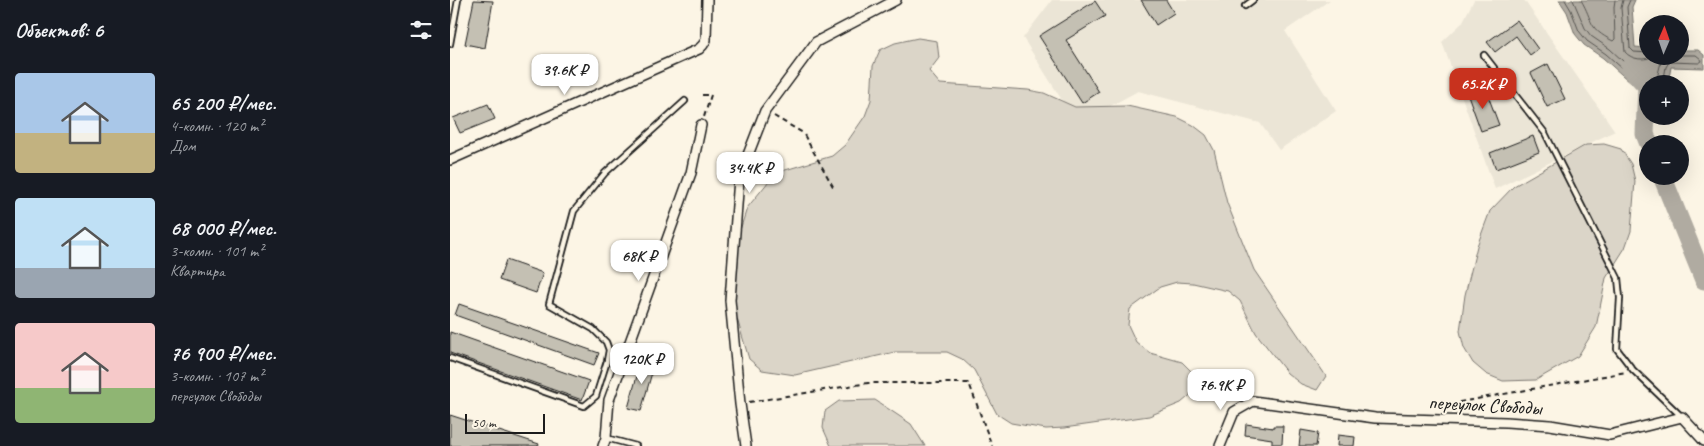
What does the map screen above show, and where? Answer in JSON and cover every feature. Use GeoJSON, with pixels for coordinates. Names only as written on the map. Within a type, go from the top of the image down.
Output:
{"type":"FeatureCollection","features":[{"type":"Feature","properties":{"kind":"street"},"geometry":{"type":"LineString","coordinates":[[450,160],[690,54],[703,45],[706,40],[707,0]]}},
{"type":"Feature","properties":{"kind":"street"},"geometry":{"type":"LineString","coordinates":[[746,446],[730,300],[739,178],[765,110],[816,42],[896,0]]}},
{"type":"Feature","properties":{"kind":"street"},"geometry":{"type":"LineString","coordinates":[[605,442],[609,400],[691,172],[701,125]]}},
{"type":"Feature","properties":{"kind":"street","name":"переулок Свободы"},"geometry":{"type":"LineString","coordinates":[[1220,446],[1234,412],[1253,401],[1375,418],[1550,425],[1610,435],[1682,417]]}},
{"type":"Feature","properties":{"kind":"street"},"geometry":{"type":"LineString","coordinates":[[1682,417],[1704,441]]}},
{"type":"Feature","properties":{"kind":"lane"},"geometry":{"type":"LineString","coordinates":[[450,44],[458,0]]}},
{"type":"Feature","properties":{"kind":"lane"},"geometry":{"type":"LineString","coordinates":[[1245,6],[1254,0]]}},
{"type":"Feature","properties":{"kind":"lane"},"geometry":{"type":"LineString","coordinates":[[1484,54],[1545,133],[1618,278],[1620,298],[1617,349],[1634,370],[1682,417]]}},
{"type":"Feature","properties":{"kind":"lane"},"geometry":{"type":"LineString","coordinates":[[450,358],[584,406],[596,396],[607,361],[608,350],[606,342],[593,329],[549,304],[574,211],[605,174],[686,101]]}},
{"type":"Feature","properties":{"kind":"lane"},"geometry":{"type":"LineString","coordinates":[[596,396],[609,400]]}},
{"type":"Feature","properties":{"kind":"lane"},"geometry":{"type":"LineString","coordinates":[[605,442],[636,446]]}},
{"type":"Feature","properties":{"kind":"path"},"geometry":{"type":"LineString","coordinates":[[701,125],[711,95],[702,96]]}},
{"type":"Feature","properties":{"kind":"path"},"geometry":{"type":"LineString","coordinates":[[765,110],[803,133],[835,190]]}},
{"type":"Feature","properties":{"kind":"path"},"geometry":{"type":"LineString","coordinates":[[1423,419],[1460,402],[1634,370]]}},
{"type":"Feature","properties":{"kind":"path"},"geometry":{"type":"LineString","coordinates":[[740,404],[868,383],[969,383],[992,446]]}},
{"type":"Feature","properties":{"kind":"shaded area"},"geometry":{"type":"Polygon","coordinates":[[[1052,0],[1330,0],[1285,31],[1336,111],[1279,150],[1260,123],[1138,91],[1077,124],[1023,38],[1052,0]]]}},
{"type":"Feature","properties":{"kind":"shaded area"},"geometry":{"type":"Polygon","coordinates":[[[1474,0],[1524,0],[1615,131],[1495,189],[1442,42],[1462,23],[1474,0]]]}},
{"type":"Feature","properties":{"kind":"shaded area"},"geometry":{"type":"Polygon","coordinates":[[[918,38],[937,41],[939,58],[929,71],[940,84],[1028,90],[1044,93],[1075,107],[1127,106],[1177,117],[1193,125],[1206,135],[1214,150],[1227,203],[1254,270],[1326,376],[1317,390],[1301,384],[1287,373],[1256,333],[1240,301],[1228,291],[1193,283],[1177,282],[1160,287],[1130,309],[1128,325],[1136,342],[1150,353],[1182,362],[1195,375],[1194,392],[1181,403],[1149,416],[1046,429],[1011,423],[997,414],[974,370],[962,359],[947,352],[895,352],[795,375],[762,370],[749,359],[735,312],[733,277],[736,243],[747,208],[769,181],[782,171],[832,156],[845,145],[865,116],[871,100],[873,66],[880,50],[895,43],[918,38]]]}},
{"type":"Feature","properties":{"kind":"shaded area"},"geometry":{"type":"Polygon","coordinates":[[[1604,144],[1621,149],[1631,164],[1635,181],[1631,231],[1625,248],[1606,278],[1596,327],[1578,356],[1536,380],[1503,381],[1486,374],[1473,363],[1464,348],[1460,331],[1465,295],[1477,246],[1490,211],[1514,186],[1586,145],[1604,144]]]}},
{"type":"Feature","properties":{"kind":"shaded area"},"geometry":{"type":"Polygon","coordinates":[[[875,400],[911,424],[925,446],[831,446],[823,428],[825,411],[839,401],[875,400]]]}},
{"type":"Feature","properties":{"kind":"water"},"geometry":{"type":"Polygon","coordinates":[[[1559,0],[1635,0],[1632,7],[1635,47],[1639,47],[1639,65],[1689,65],[1689,50],[1698,50],[1704,55],[1704,68],[1671,67],[1670,75],[1639,75],[1639,85],[1631,83],[1603,58],[1584,45],[1575,34],[1567,12],[1559,0]]]}},
{"type":"Feature","properties":{"kind":"building"},"geometry":{"type":"Polygon","coordinates":[[[474,0],[493,1],[485,48],[465,44],[474,0]]]}},
{"type":"Feature","properties":{"kind":"building"},"geometry":{"type":"Polygon","coordinates":[[[1141,0],[1166,0],[1174,13],[1156,25],[1141,0]]]}},
{"type":"Feature","properties":{"kind":"building"},"geometry":{"type":"Polygon","coordinates":[[[1095,1],[1105,16],[1066,40],[1099,92],[1082,103],[1039,36],[1095,1]]]}},
{"type":"Feature","properties":{"kind":"building"},"geometry":{"type":"Polygon","coordinates":[[[1517,20],[1538,49],[1530,55],[1516,36],[1495,52],[1487,42],[1517,20]]]}},
{"type":"Feature","properties":{"kind":"building"},"geometry":{"type":"Polygon","coordinates":[[[1548,64],[1565,99],[1547,107],[1531,73],[1548,64]]]}},
{"type":"Feature","properties":{"kind":"building"},"geometry":{"type":"Polygon","coordinates":[[[1482,90],[1485,94],[1487,93],[1499,125],[1481,131],[1468,95],[1482,90]]]}},
{"type":"Feature","properties":{"kind":"building"},"geometry":{"type":"Polygon","coordinates":[[[488,104],[495,119],[460,133],[453,118],[488,104]]]}},
{"type":"Feature","properties":{"kind":"building"},"geometry":{"type":"Polygon","coordinates":[[[1533,136],[1539,152],[1496,169],[1490,153],[1533,136]]]}},
{"type":"Feature","properties":{"kind":"building"},"geometry":{"type":"Polygon","coordinates":[[[506,260],[543,273],[536,293],[499,280],[506,260]]]}},
{"type":"Feature","properties":{"kind":"building"},"geometry":{"type":"Polygon","coordinates":[[[459,304],[599,353],[594,365],[455,315],[459,304]]]}},
{"type":"Feature","properties":{"kind":"building"},"geometry":{"type":"Polygon","coordinates":[[[450,332],[589,381],[582,400],[450,353],[450,332]]]}},
{"type":"Feature","properties":{"kind":"building"},"geometry":{"type":"Polygon","coordinates":[[[642,358],[655,362],[641,411],[628,408],[642,358]]]}},
{"type":"Feature","properties":{"kind":"building"},"geometry":{"type":"Polygon","coordinates":[[[450,415],[539,444],[538,446],[450,446],[450,415]]]}},
{"type":"Feature","properties":{"kind":"building"},"geometry":{"type":"Polygon","coordinates":[[[1246,424],[1273,428],[1273,426],[1283,426],[1282,444],[1272,444],[1272,439],[1245,435],[1246,424]]]}},
{"type":"Feature","properties":{"kind":"building"},"geometry":{"type":"Polygon","coordinates":[[[1301,430],[1318,433],[1316,446],[1299,446],[1301,430]]]}},
{"type":"Feature","properties":{"kind":"building"},"geometry":{"type":"Polygon","coordinates":[[[1338,435],[1355,437],[1354,446],[1337,446],[1338,435]]]}},
{"type":"Feature","properties":{"kind":"waterway"},"geometry":{"type":"LineString","coordinates":[[1630,68],[1647,86],[1645,135]]}},
{"type":"Feature","properties":{"kind":"waterway"},"geometry":{"type":"LineString","coordinates":[[1666,185],[1704,280]]}}]}
